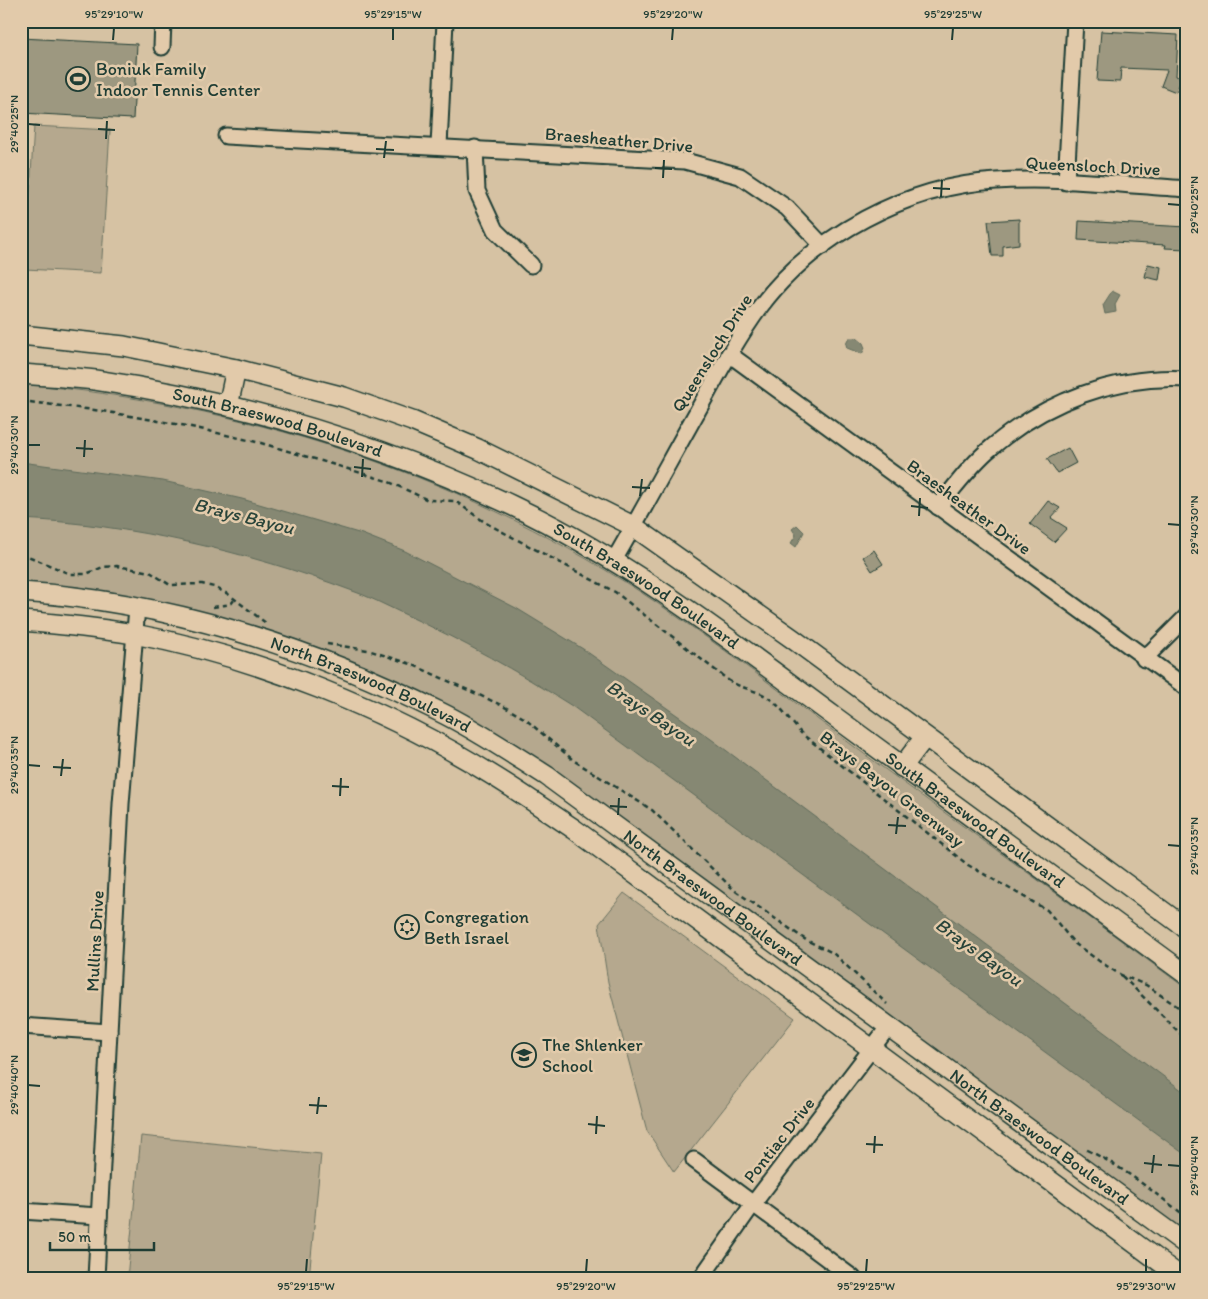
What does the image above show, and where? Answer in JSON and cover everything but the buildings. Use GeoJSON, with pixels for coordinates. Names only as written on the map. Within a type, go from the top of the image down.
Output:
{"type":"FeatureCollection","features":[{"type":"Feature","properties":{"kind":"main road","name":"South Braeswood Boulevard"},"geometry":{"type":"LineString","coordinates":[[21,335],[124,346],[236,369],[344,397],[412,421],[478,449],[633,526],[793,639],[1187,929]]}},
{"type":"Feature","properties":{"kind":"main road"},"geometry":{"type":"LineString","coordinates":[[228,406],[236,369]]}},
{"type":"Feature","properties":{"kind":"main road","name":"South Braeswood Boulevard"},"geometry":{"type":"LineString","coordinates":[[21,374],[92,380],[228,406],[296,423],[421,466],[512,506],[640,577],[1185,970]]}},
{"type":"Feature","properties":{"kind":"main road","name":"North Braeswood Boulevard"},"geometry":{"type":"LineString","coordinates":[[21,592],[137,607],[169,613],[238,632],[304,654],[393,690],[441,712],[547,776],[889,1026],[1136,1210],[1187,1245]]}},
{"type":"Feature","properties":{"kind":"main road","name":"North Braeswood Boulevard"},"geometry":{"type":"LineString","coordinates":[[21,621],[135,634],[215,654],[290,678],[352,703],[420,735],[491,774],[612,857],[1182,1278]]}},
{"type":"Feature","properties":{"kind":"main road"},"geometry":{"type":"LineString","coordinates":[[902,767],[925,737]]}},
{"type":"Feature","properties":{"kind":"main road"},"geometry":{"type":"LineString","coordinates":[[612,857],[629,835]]}},
{"type":"Feature","properties":{"kind":"main road"},"geometry":{"type":"LineString","coordinates":[[1119,1232],[1136,1210]]}},
{"type":"Feature","properties":{"kind":"street"},"geometry":{"type":"LineString","coordinates":[[162,46],[163,21]]}},
{"type":"Feature","properties":{"kind":"street"},"geometry":{"type":"LineString","coordinates":[[439,146],[445,21]]}},
{"type":"Feature","properties":{"kind":"street"},"geometry":{"type":"LineString","coordinates":[[1066,182],[1075,21]]}},
{"type":"Feature","properties":{"kind":"street","name":"Braesheather Drive"},"geometry":{"type":"LineString","coordinates":[[226,136],[439,146],[685,161],[740,176],[787,208],[823,246]]}},
{"type":"Feature","properties":{"kind":"street"},"geometry":{"type":"LineString","coordinates":[[475,148],[478,191],[496,230],[531,265]]}},
{"type":"Feature","properties":{"kind":"street","name":"Queensloch Drive"},"geometry":{"type":"LineString","coordinates":[[613,562],[729,354],[761,307],[784,280],[823,246],[862,221],[899,202],[946,188],[996,181],[1066,182],[1187,189]]}},
{"type":"Feature","properties":{"kind":"street","name":"Braesheather Drive"},"geometry":{"type":"LineString","coordinates":[[729,354],[1187,688]]}},
{"type":"Feature","properties":{"kind":"street"},"geometry":{"type":"LineString","coordinates":[[938,507],[991,447],[1042,412],[1072,398],[1134,381],[1187,379]]}},
{"type":"Feature","properties":{"kind":"street","name":"Mullins Drive"},"geometry":{"type":"LineString","coordinates":[[96,1278],[121,804],[137,607]]}},
{"type":"Feature","properties":{"kind":"street"},"geometry":{"type":"LineString","coordinates":[[1144,658],[1187,616]]}},
{"type":"Feature","properties":{"kind":"street"},"geometry":{"type":"LineString","coordinates":[[21,1026],[109,1032]]}},
{"type":"Feature","properties":{"kind":"street","name":"Pontiac Drive"},"geometry":{"type":"LineString","coordinates":[[700,1278],[753,1204],[889,1026]]}},
{"type":"Feature","properties":{"kind":"street"},"geometry":{"type":"LineString","coordinates":[[694,1160],[853,1278]]}},
{"type":"Feature","properties":{"kind":"street"},"geometry":{"type":"LineString","coordinates":[[21,1211],[99,1216]]}},
{"type":"Feature","properties":{"kind":"path","name":"Brays Bayou Greenway"},"geometry":{"type":"LineString","coordinates":[[21,401],[187,426],[261,443],[388,481],[428,500],[455,501],[461,504],[486,524],[615,592],[728,680],[741,688],[762,694],[772,701],[783,710],[802,734],[968,865],[1047,910],[1074,943],[1121,975],[1146,985],[1187,1013]]}},
{"type":"Feature","properties":{"kind":"path"},"geometry":{"type":"LineString","coordinates":[[1121,975],[1135,991],[1187,1040]]}},
{"type":"Feature","properties":{"kind":"shaded area"},"geometry":{"type":"Polygon","coordinates":[[[34,126],[110,130],[101,273],[25,269],[34,126]]]}},
{"type":"Feature","properties":{"kind":"shaded area"},"geometry":{"type":"Polygon","coordinates":[[[21,384],[103,393],[184,408],[264,426],[343,450],[420,478],[495,511],[569,549],[668,610],[1187,989],[1187,1239],[573,787],[383,676],[21,583],[21,384]]]}},
{"type":"Feature","properties":{"kind":"shaded area"},"geometry":{"type":"Polygon","coordinates":[[[624,893],[795,1018],[674,1172],[647,1131],[608,982],[599,924],[624,893]]]}},
{"type":"Feature","properties":{"kind":"shaded area"},"geometry":{"type":"Polygon","coordinates":[[[141,1136],[321,1154],[309,1278],[127,1278],[141,1136]]]}},
{"type":"Feature","properties":{"kind":"water"},"geometry":{"type":"Polygon","coordinates":[[[1112,291],[1120,295],[1115,304],[1116,312],[1105,314],[1103,305],[1112,291]]]}},
{"type":"Feature","properties":{"kind":"water"},"geometry":{"type":"Polygon","coordinates":[[[849,338],[857,338],[863,343],[865,348],[862,354],[847,348],[846,344],[849,338]]]}},
{"type":"Feature","properties":{"kind":"water","name":"Brays Bayou"},"geometry":{"type":"Polygon","coordinates":[[[21,462],[163,481],[242,499],[362,534],[405,551],[516,608],[583,649],[711,739],[1187,1094],[1187,1156],[572,706],[531,680],[424,623],[363,595],[311,576],[230,552],[188,542],[104,527],[21,519],[21,462]]]}},
{"type":"Feature","properties":{"kind":"water"},"geometry":{"type":"Polygon","coordinates":[[[797,525],[804,532],[796,547],[791,543],[796,535],[792,529],[797,525]]]}},
{"type":"Feature","properties":{"kind":"place","name":"Boniuk Family Indoor Tennis Center"},"geometry":{"type":"Point","coordinates":[78,79]}},
{"type":"Feature","properties":{"kind":"place","name":"Congregation Beth Israel"},"geometry":{"type":"Point","coordinates":[407,927]}},
{"type":"Feature","properties":{"kind":"place","name":"The Shlenker School"},"geometry":{"type":"Point","coordinates":[524,1055]}}]}
